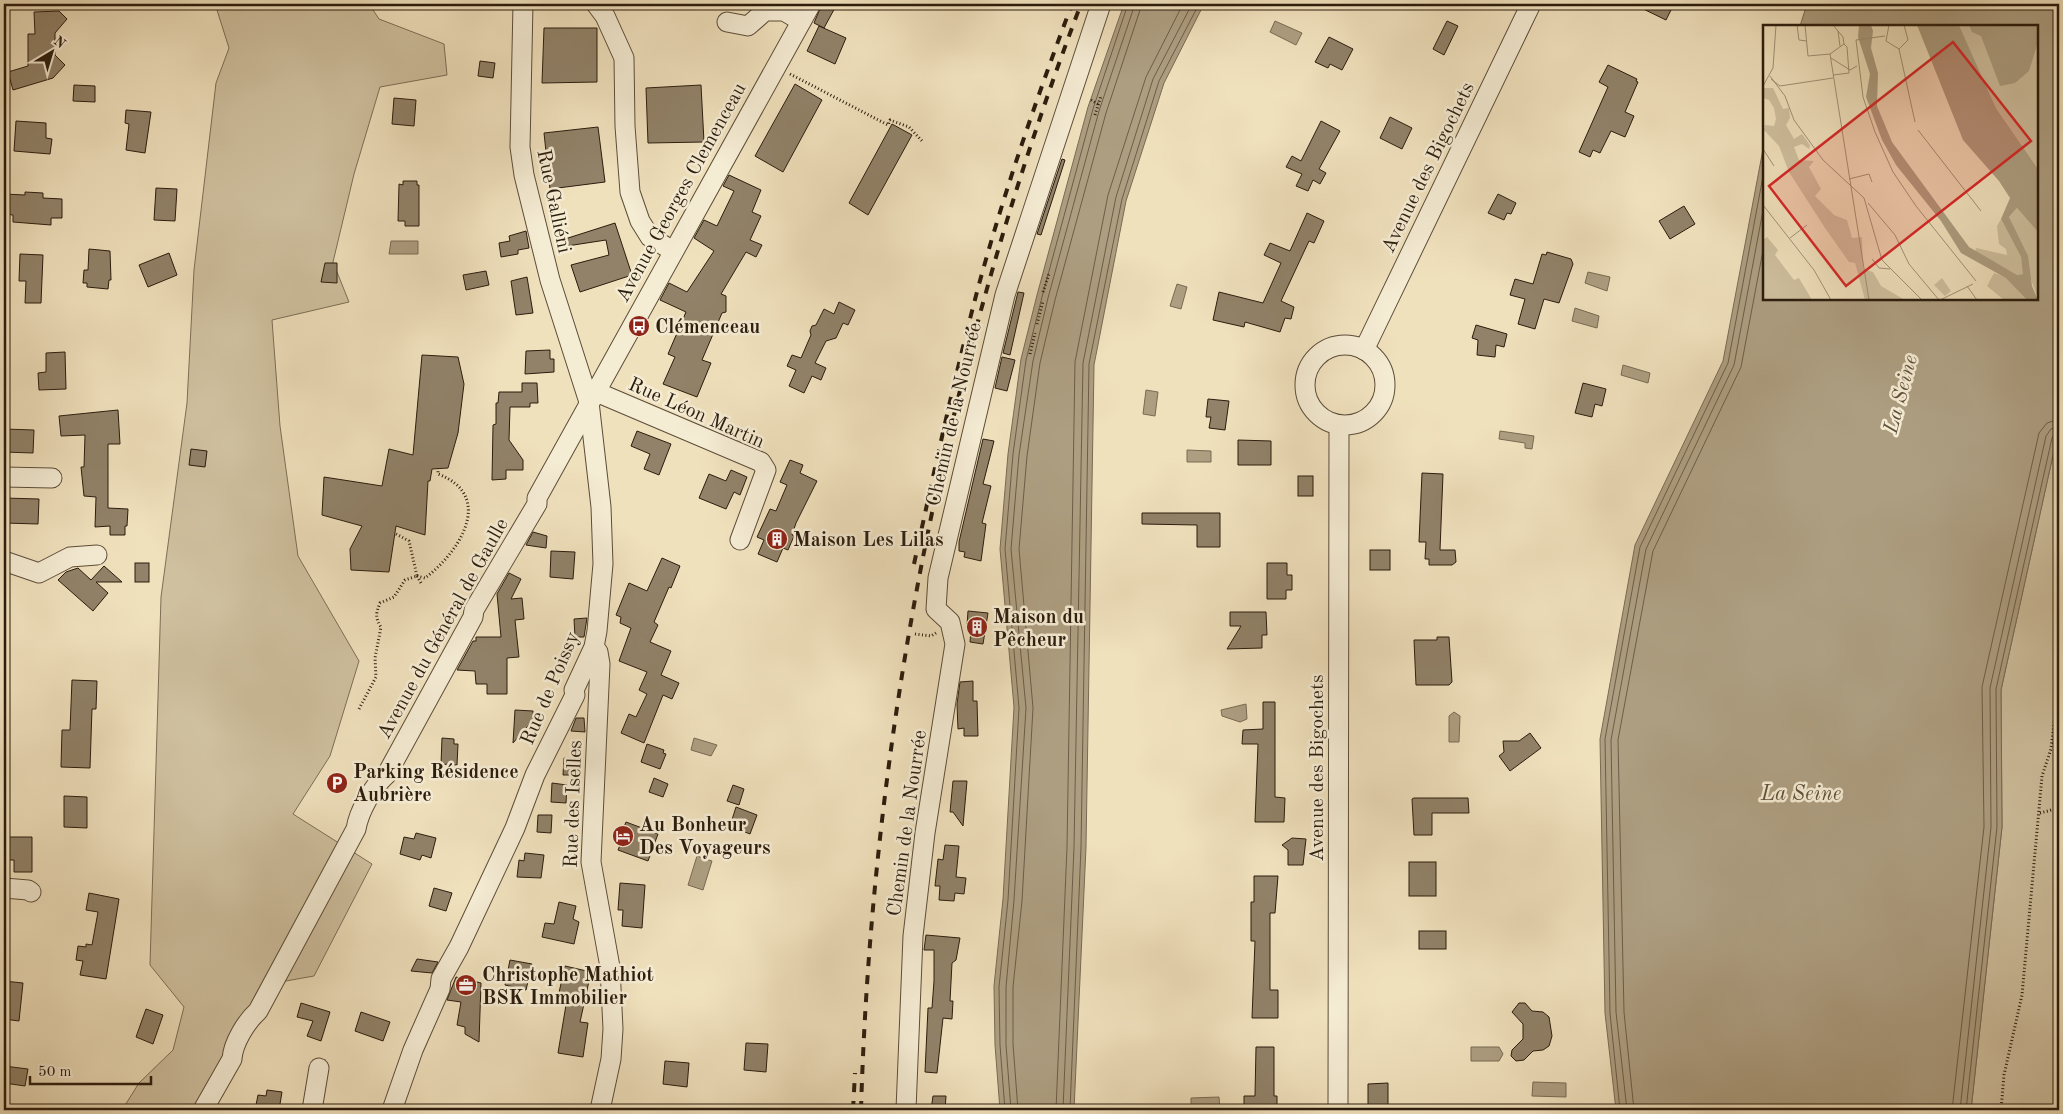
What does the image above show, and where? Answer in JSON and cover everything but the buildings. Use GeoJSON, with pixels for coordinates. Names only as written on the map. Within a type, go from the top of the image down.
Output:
{"type":"FeatureCollection","features":[{"type":"Feature","properties":{"kind":"street","name":"Rue Galliéni"},"geometry":{"type":"LineString","coordinates":[[523,4],[520,138],[524,175],[550,280],[592,397]]}},
{"type":"Feature","properties":{"kind":"street"},"geometry":{"type":"LineString","coordinates":[[596,4],[605,16],[624,58],[625,126],[630,192],[640,221],[650,236],[673,251]]}},
{"type":"Feature","properties":{"kind":"street","name":"Avenue Georges Clemenceau"},"geometry":{"type":"LineString","coordinates":[[592,397],[811,4]]}},
{"type":"Feature","properties":{"kind":"street","name":"Chemin de la Nourrée"},"geometry":{"type":"LineString","coordinates":[[906,1110],[913,936],[925,833],[955,644],[950,622],[936,609],[938,578],[1005,295],[1101,4]]}},
{"type":"Feature","properties":{"kind":"street","name":"Avenue des Bigochets"},"geometry":{"type":"LineString","coordinates":[[1364,350],[1531,4]]}},
{"type":"Feature","properties":{"kind":"street"},"geometry":{"type":"LineString","coordinates":[[727,22],[748,26],[765,11],[784,11],[801,21]]}},
{"type":"Feature","properties":{"kind":"street"},"geometry":{"type":"LineString","coordinates":[[1340,345],[1352,346],[1364,350],[1375,359],[1382,371],[1385,384],[1383,398],[1376,410],[1366,420],[1353,425],[1339,425],[1327,421],[1317,414],[1309,404],[1305,391],[1305,379],[1309,367],[1322,353],[1340,345]]}},
{"type":"Feature","properties":{"kind":"street","name":"Rue Léon Martin"},"geometry":{"type":"LineString","coordinates":[[592,397],[762,462],[766,470],[740,540]]}},
{"type":"Feature","properties":{"kind":"street","name":"Rue de Poissy"},"geometry":{"type":"LineString","coordinates":[[392,1110],[413,1050],[440,989],[441,979],[459,947],[515,828],[536,775],[571,702],[594,647],[603,564],[592,397]]}},
{"type":"Feature","properties":{"kind":"street","name":"Avenue du Général de Gaulle"},"geometry":{"type":"LineString","coordinates":[[204,1110],[232,1059],[232,1050],[258,1010],[356,829],[358,819],[380,780],[387,774],[473,617],[474,610],[537,504],[537,498],[592,397]]}},
{"type":"Feature","properties":{"kind":"street","name":"Avenue des Bigochets"},"geometry":{"type":"LineString","coordinates":[[1338,1110],[1339,425]]}},
{"type":"Feature","properties":{"kind":"street"},"geometry":{"type":"LineString","coordinates":[[4,477],[52,478]]}},
{"type":"Feature","properties":{"kind":"street"},"geometry":{"type":"LineString","coordinates":[[4,561],[39,573],[70,557],[97,555]]}},
{"type":"Feature","properties":{"kind":"street","name":"Rue des Iselles"},"geometry":{"type":"LineString","coordinates":[[594,647],[598,652],[600,664],[591,862],[610,967],[613,1029],[611,1058],[600,1110]]}},
{"type":"Feature","properties":{"kind":"street"},"geometry":{"type":"LineString","coordinates":[[4,888],[28,890],[31,892]]}},
{"type":"Feature","properties":{"kind":"street"},"geometry":{"type":"LineString","coordinates":[[312,1110],[319,1068]]}},
{"type":"Feature","properties":{"kind":"path"},"geometry":{"type":"LineString","coordinates":[[783,71],[888,125],[890,120],[909,127],[922,141]]}},
{"type":"Feature","properties":{"kind":"path"},"geometry":{"type":"LineString","coordinates":[[1095,115],[1101,96]]}},
{"type":"Feature","properties":{"kind":"path"},"geometry":{"type":"LineString","coordinates":[[1091,100],[1098,104]]}},
{"type":"Feature","properties":{"kind":"path"},"geometry":{"type":"LineString","coordinates":[[1043,292],[1049,274]]}},
{"type":"Feature","properties":{"kind":"path"},"geometry":{"type":"LineString","coordinates":[[1036,324],[1043,301]]}},
{"type":"Feature","properties":{"kind":"path"},"geometry":{"type":"LineString","coordinates":[[1030,354],[1035,333]]}},
{"type":"Feature","properties":{"kind":"path"},"geometry":{"type":"LineString","coordinates":[[359,709],[376,677],[376,658],[381,627],[376,621],[376,613],[380,603],[394,597],[405,580],[417,576],[425,578],[450,556],[463,534],[468,516],[467,501],[460,487],[449,478],[438,474],[438,468]]}},
{"type":"Feature","properties":{"kind":"path"},"geometry":{"type":"LineString","coordinates":[[396,534],[409,540],[417,567],[417,576],[421,583]]}},
{"type":"Feature","properties":{"kind":"path"},"geometry":{"type":"LineString","coordinates":[[915,634],[931,636]]}},
{"type":"Feature","properties":{"kind":"path"},"geometry":{"type":"LineString","coordinates":[[2051,749],[2059,680]]}},
{"type":"Feature","properties":{"kind":"path"},"geometry":{"type":"LineString","coordinates":[[2001,1110],[2004,1075],[2022,995],[2042,776],[2059,730]]}},
{"type":"Feature","properties":{"kind":"path"},"geometry":{"type":"LineString","coordinates":[[2040,813],[2059,808]]}},
{"type":"Feature","properties":{"kind":"shaded area"},"geometry":{"type":"Polygon","coordinates":[[[221,4],[369,4],[379,19],[444,44],[447,75],[380,87],[354,174],[333,262],[349,302],[272,320],[280,426],[298,556],[359,661],[330,756],[293,814],[372,864],[314,976],[269,984],[208,1110],[122,1110],[139,1083],[173,1050],[184,1007],[150,965],[161,597],[187,403],[194,270],[216,83],[229,48],[217,10],[221,4]]]}},
{"type":"Feature","properties":{"kind":"shaded area"},"geometry":{"type":"Polygon","coordinates":[[[2059,428],[2059,1110],[1971,1110],[2002,827],[2001,690],[2059,428]]]}},
{"type":"Feature","properties":{"kind":"water"},"geometry":{"type":"Polygon","coordinates":[[[1124,4],[1204,4],[1164,83],[1126,201],[1094,365],[1086,847],[1074,1110],[1000,1110],[995,1045],[994,986],[1003,899],[1014,707],[1000,549],[1008,454],[1021,359],[1037,295],[1088,107],[1124,4]]]}},
{"type":"Feature","properties":{"kind":"water","name":"La Seine"},"geometry":{"type":"Polygon","coordinates":[[[1807,4],[2059,4],[2059,428],[2001,690],[2002,827],[1971,1110],[1616,1110],[1605,1013],[1600,739],[1635,545],[1723,361],[1763,149],[1763,300],[2038,300],[2038,25],[1800,25],[1807,4]]]}},
{"type":"Feature","properties":{"kind":"water"},"geometry":{"type":"Polygon","coordinates":[[[1275,21],[1302,33],[1296,45],[1270,32],[1275,21]]]}},
{"type":"Feature","properties":{"kind":"water"},"geometry":{"type":"Polygon","coordinates":[[[391,241],[418,241],[418,254],[389,254],[391,241]]]}},
{"type":"Feature","properties":{"kind":"water"},"geometry":{"type":"Polygon","coordinates":[[[1588,272],[1610,277],[1607,291],[1585,283],[1588,272]]]}},
{"type":"Feature","properties":{"kind":"water"},"geometry":{"type":"Polygon","coordinates":[[[1177,284],[1187,287],[1181,309],[1170,306],[1177,284]]]}},
{"type":"Feature","properties":{"kind":"water"},"geometry":{"type":"Polygon","coordinates":[[[1575,308],[1599,316],[1597,328],[1572,321],[1575,308]]]}},
{"type":"Feature","properties":{"kind":"water"},"geometry":{"type":"Polygon","coordinates":[[[1623,365],[1650,373],[1648,383],[1621,375],[1623,365]]]}},
{"type":"Feature","properties":{"kind":"water"},"geometry":{"type":"Polygon","coordinates":[[[1146,390],[1158,392],[1155,416],[1143,414],[1146,390]]]}},
{"type":"Feature","properties":{"kind":"water"},"geometry":{"type":"Polygon","coordinates":[[[1500,431],[1534,436],[1532,449],[1525,448],[1525,443],[1499,439],[1500,431]]]}},
{"type":"Feature","properties":{"kind":"water"},"geometry":{"type":"Polygon","coordinates":[[[1187,450],[1211,451],[1211,462],[1187,462],[1187,450]]]}},
{"type":"Feature","properties":{"kind":"water"},"geometry":{"type":"Polygon","coordinates":[[[1246,704],[1247,719],[1240,722],[1222,716],[1221,710],[1246,704]]]}},
{"type":"Feature","properties":{"kind":"water"},"geometry":{"type":"Polygon","coordinates":[[[1454,712],[1460,716],[1459,742],[1449,742],[1449,716],[1454,712]]]}},
{"type":"Feature","properties":{"kind":"water"},"geometry":{"type":"Polygon","coordinates":[[[694,738],[717,745],[711,756],[691,750],[694,738]]]}},
{"type":"Feature","properties":{"kind":"water"},"geometry":{"type":"Polygon","coordinates":[[[697,856],[712,861],[703,890],[688,885],[697,856]]]}},
{"type":"Feature","properties":{"kind":"water"},"geometry":{"type":"Polygon","coordinates":[[[1471,1047],[1499,1047],[1503,1054],[1499,1061],[1471,1061],[1471,1047]]]}},
{"type":"Feature","properties":{"kind":"water"},"geometry":{"type":"Polygon","coordinates":[[[1533,1082],[1566,1083],[1566,1097],[1532,1096],[1533,1082]]]}},
{"type":"Feature","properties":{"kind":"water"},"geometry":{"type":"Polygon","coordinates":[[[1219,1097],[1220,1110],[1191,1109],[1191,1098],[1219,1097]]]}},
{"type":"Feature","properties":{"kind":"railway"},"geometry":{"type":"LineString","coordinates":[[914,564],[952,391],[988,252],[1046,74],[1072,4]]}},
{"type":"Feature","properties":{"kind":"railway"},"geometry":{"type":"LineString","coordinates":[[861,1110],[868,969],[881,828],[900,687],[925,548],[955,409],[992,272],[1034,137],[1081,4]]}},
{"type":"Feature","properties":{"kind":"railway"},"geometry":{"type":"LineString","coordinates":[[853,1110],[855,1073]]}},
{"type":"Feature","properties":{"kind":"place","name":"Clémenceau"},"geometry":{"type":"Point","coordinates":[639,326]}},
{"type":"Feature","properties":{"kind":"place","name":"Maison Les Lilas"},"geometry":{"type":"Point","coordinates":[777,539]}},
{"type":"Feature","properties":{"kind":"place","name":"Maison du Pêcheur"},"geometry":{"type":"Point","coordinates":[977,627]}},
{"type":"Feature","properties":{"kind":"place","name":"Parking Résidence Aubrière"},"geometry":{"type":"Point","coordinates":[337,783]}},
{"type":"Feature","properties":{"kind":"place","name":"Au Bonheur Des Voyageurs"},"geometry":{"type":"Point","coordinates":[623,836]}},
{"type":"Feature","properties":{"kind":"place","name":"Christophe Mathiot BSK Immobilier"},"geometry":{"type":"Point","coordinates":[466,985]}}]}
